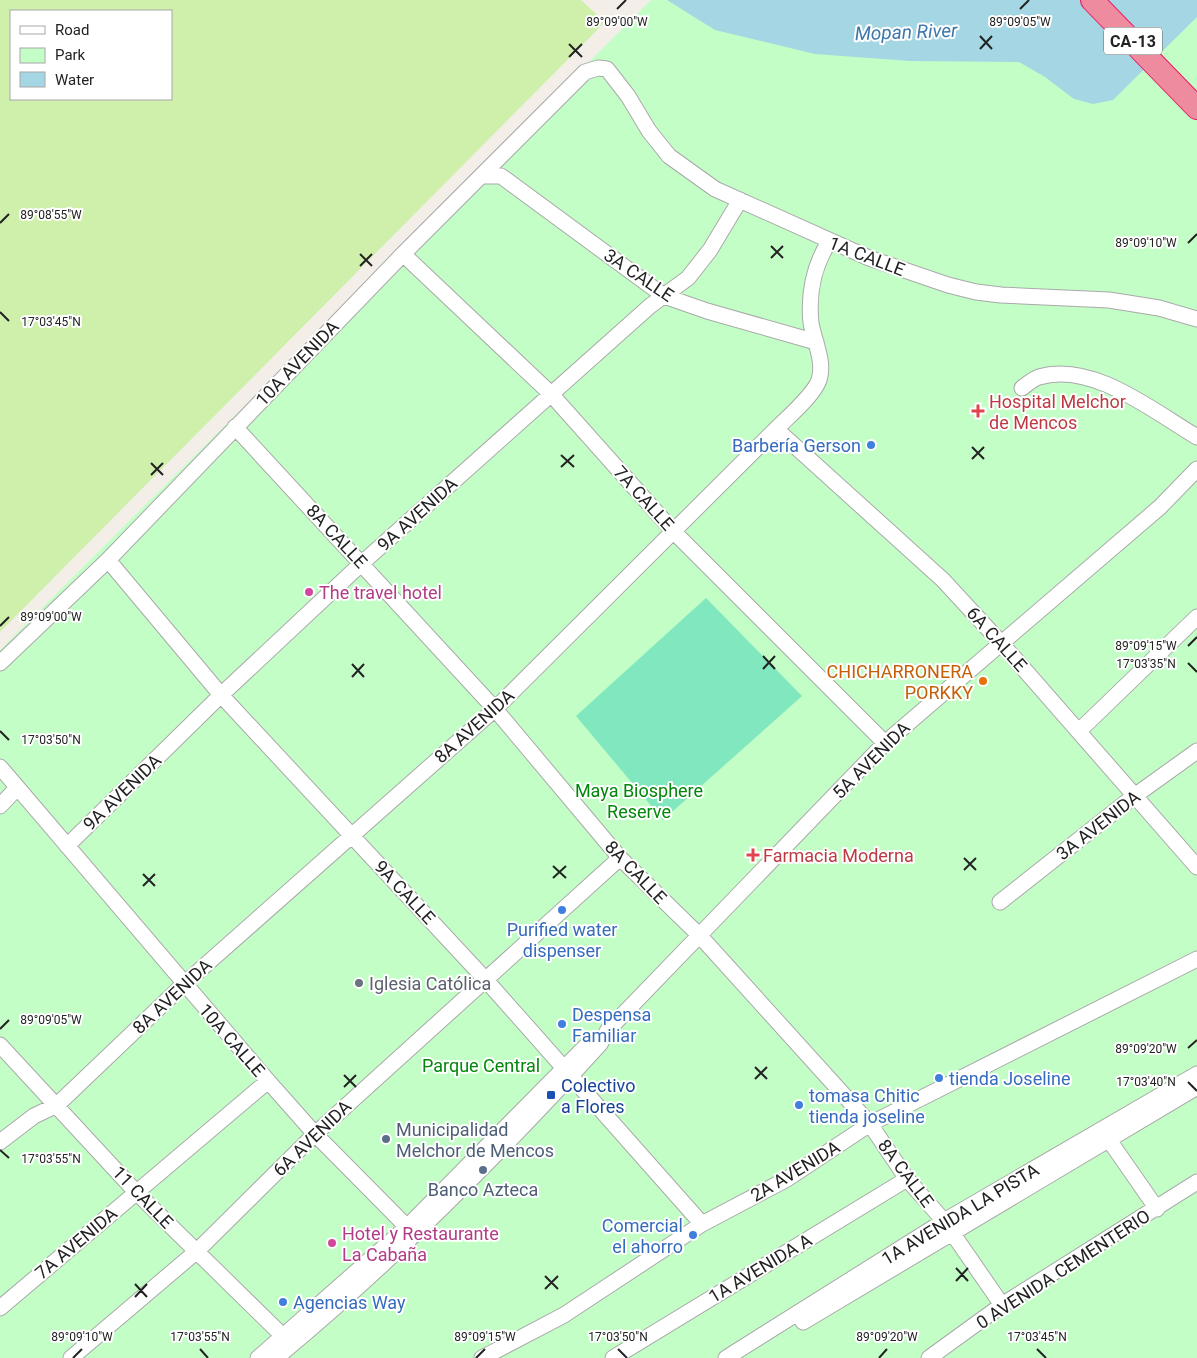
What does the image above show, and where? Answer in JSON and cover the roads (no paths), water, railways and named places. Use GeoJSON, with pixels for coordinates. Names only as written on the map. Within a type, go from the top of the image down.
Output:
{"type":"FeatureCollection","features":[{"type":"Feature","properties":{"kind":"highway","name":"CA-13"},"geometry":{"type":"LineString","coordinates":[[1092,0],[1174,82],[1197,108]]}},
{"type":"Feature","properties":{"kind":"street","name":"10A AVENIDA"},"geometry":{"type":"LineString","coordinates":[[0,663],[108,560],[403,254],[585,72],[598,68]]}},
{"type":"Feature","properties":{"kind":"street","name":"1A CALLE"},"geometry":{"type":"LineString","coordinates":[[598,68],[607,69],[628,96],[649,131],[669,156],[701,181],[829,242],[948,286],[976,292],[1109,300],[1160,308],[1197,318]]}},
{"type":"Feature","properties":{"kind":"street","name":"3A CALLE"},"geometry":{"type":"LineString","coordinates":[[481,176],[501,176],[664,296],[707,311],[816,342]]}},
{"type":"Feature","properties":{"kind":"street","name":"9A AVENIDA"},"geometry":{"type":"LineString","coordinates":[[66,846],[221,695],[362,563],[650,306],[688,278],[700,264],[740,200]]}},
{"type":"Feature","properties":{"kind":"street","name":"8A AVENIDA"},"geometry":{"type":"LineString","coordinates":[[0,1142],[34,1116],[57,1105],[184,984],[495,710],[776,430],[819,380],[820,365],[811,322],[812,280],[822,253],[829,242]]}},
{"type":"Feature","properties":{"kind":"street","name":"7A CALLE"},"geometry":{"type":"LineString","coordinates":[[403,254],[551,394],[674,532],[885,743]]}},
{"type":"Feature","properties":{"kind":"street"},"geometry":{"type":"LineString","coordinates":[[1022,388],[1037,377],[1064,374],[1099,380],[1197,437]]}},
{"type":"Feature","properties":{"kind":"street","name":"8A CALLE"},"geometry":{"type":"LineString","coordinates":[[236,427],[495,710],[620,858],[700,936],[870,1124],[907,1179],[947,1227],[1002,1305]]}},
{"type":"Feature","properties":{"kind":"street","name":"6A CALLE"},"geometry":{"type":"LineString","coordinates":[[776,430],[943,580],[1002,644],[1197,867]]}},
{"type":"Feature","properties":{"kind":"street","name":"5A AVENIDA"},"geometry":{"type":"LineString","coordinates":[[258,1358],[288,1340],[411,1231],[568,1071],[593,1039],[608,1030],[885,743],[1160,506],[1197,469]]}},
{"type":"Feature","properties":{"kind":"street","name":"9A CALLE"},"geometry":{"type":"LineString","coordinates":[[108,560],[221,695],[485,979],[702,1224]]}},
{"type":"Feature","properties":{"kind":"street"},"geometry":{"type":"LineString","coordinates":[[1078,731],[1197,618]]}},
{"type":"Feature","properties":{"kind":"street","name":"3A AVENIDA"},"geometry":{"type":"LineString","coordinates":[[1000,902],[1133,796],[1197,750]]}},
{"type":"Feature","properties":{"kind":"street","name":"10A CALLE"},"geometry":{"type":"LineString","coordinates":[[0,767],[268,1081],[315,1134],[411,1231]]}},
{"type":"Feature","properties":{"kind":"street"},"geometry":{"type":"LineString","coordinates":[[0,806],[17,788]]}},
{"type":"Feature","properties":{"kind":"street","name":"6A AVENIDA"},"geometry":{"type":"LineString","coordinates":[[71,1358],[197,1251],[315,1134],[620,858]]}},
{"type":"Feature","properties":{"kind":"street","name":"2A AVENIDA"},"geometry":{"type":"LineString","coordinates":[[482,1358],[564,1315],[702,1224],[787,1179],[870,1124],[1197,958]]}},
{"type":"Feature","properties":{"kind":"street","name":"11 CALLE"},"geometry":{"type":"LineString","coordinates":[[0,1045],[136,1192],[288,1340]]}},
{"type":"Feature","properties":{"kind":"street","name":"1A AVENIDA LA PISTA"},"geometry":{"type":"LineString","coordinates":[[1107,1134],[1197,1074]]}},
{"type":"Feature","properties":{"kind":"street","name":"7A AVENIDA"},"geometry":{"type":"LineString","coordinates":[[0,1308],[268,1081]]}},
{"type":"Feature","properties":{"kind":"street","name":"1A AVENIDA LA PISTA"},"geometry":{"type":"LineString","coordinates":[[726,1358],[1107,1134],[1197,1086]]}},
{"type":"Feature","properties":{"kind":"street"},"geometry":{"type":"LineString","coordinates":[[1107,1134],[1157,1208]]}},
{"type":"Feature","properties":{"kind":"street","name":"1A AVENIDA A"},"geometry":{"type":"LineString","coordinates":[[613,1358],[907,1179]]}},
{"type":"Feature","properties":{"kind":"street","name":"0 AVENIDA CEMENTERIO"},"geometry":{"type":"LineString","coordinates":[[929,1358],[1002,1305],[1197,1182]]}},
{"type":"Feature","properties":{"kind":"street","name":"1A AVENIDA LA PISTA"},"geometry":{"type":"LineString","coordinates":[[744,1358],[947,1227]]}},
{"type":"Feature","properties":{"kind":"street","name":"5A AVENIDA"},"geometry":{"type":"LineString","coordinates":[[276,1358],[288,1340]]}},
{"type":"Feature","properties":{"kind":"water","name":"Mopan River"},"geometry":{"type":"Polygon","coordinates":[[[667,0],[1197,0],[1197,17],[1113,100],[1093,104],[1074,99],[1045,77],[1019,62],[910,61],[815,54],[715,30],[667,0]]]}},
{"type":"Feature","properties":{"kind":"place","name":"Hospital Melchor de Mencos"},"geometry":{"type":"Point","coordinates":[978,411]}},
{"type":"Feature","properties":{"kind":"place","name":"Barbería Gerson"},"geometry":{"type":"Point","coordinates":[871,445]}},
{"type":"Feature","properties":{"kind":"place","name":"The travel hotel"},"geometry":{"type":"Point","coordinates":[309,592]}},
{"type":"Feature","properties":{"kind":"place","name":"CHICHARRONERA PORKKY"},"geometry":{"type":"Point","coordinates":[983,681]}},
{"type":"Feature","properties":{"kind":"place","name":"Farmacia Moderna"},"geometry":{"type":"Point","coordinates":[753,855]}},
{"type":"Feature","properties":{"kind":"place","name":"Purified water dispenser"},"geometry":{"type":"Point","coordinates":[562,910]}},
{"type":"Feature","properties":{"kind":"place","name":"Iglesia Católica"},"geometry":{"type":"Point","coordinates":[359,983]}},
{"type":"Feature","properties":{"kind":"place","name":"Despensa Familiar"},"geometry":{"type":"Point","coordinates":[562,1024]}},
{"type":"Feature","properties":{"kind":"place","name":"tienda Joseline"},"geometry":{"type":"Point","coordinates":[939,1078]}},
{"type":"Feature","properties":{"kind":"place","name":"Colectivo a Flores"},"geometry":{"type":"Point","coordinates":[551,1095]}},
{"type":"Feature","properties":{"kind":"place","name":"tomasa Chitic tienda joseline"},"geometry":{"type":"Point","coordinates":[799,1105]}},
{"type":"Feature","properties":{"kind":"place","name":"Municipalidad Melchor de Mencos"},"geometry":{"type":"Point","coordinates":[386,1139]}},
{"type":"Feature","properties":{"kind":"place","name":"Banco Azteca"},"geometry":{"type":"Point","coordinates":[483,1170]}},
{"type":"Feature","properties":{"kind":"place","name":"Comercial el ahorro"},"geometry":{"type":"Point","coordinates":[693,1235]}},
{"type":"Feature","properties":{"kind":"place","name":"Hotel y Restaurante La Cabaña"},"geometry":{"type":"Point","coordinates":[332,1243]}},
{"type":"Feature","properties":{"kind":"place","name":"Agencias Way"},"geometry":{"type":"Point","coordinates":[283,1302]}},
{"type":"Feature","properties":{"kind":"park label","name":"Maya Biosphere Reserve"},"geometry":{"type":"Point","coordinates":[639,800]}},
{"type":"Feature","properties":{"kind":"park label","name":"Parque Central"},"geometry":{"type":"Point","coordinates":[481,1065]}}]}
